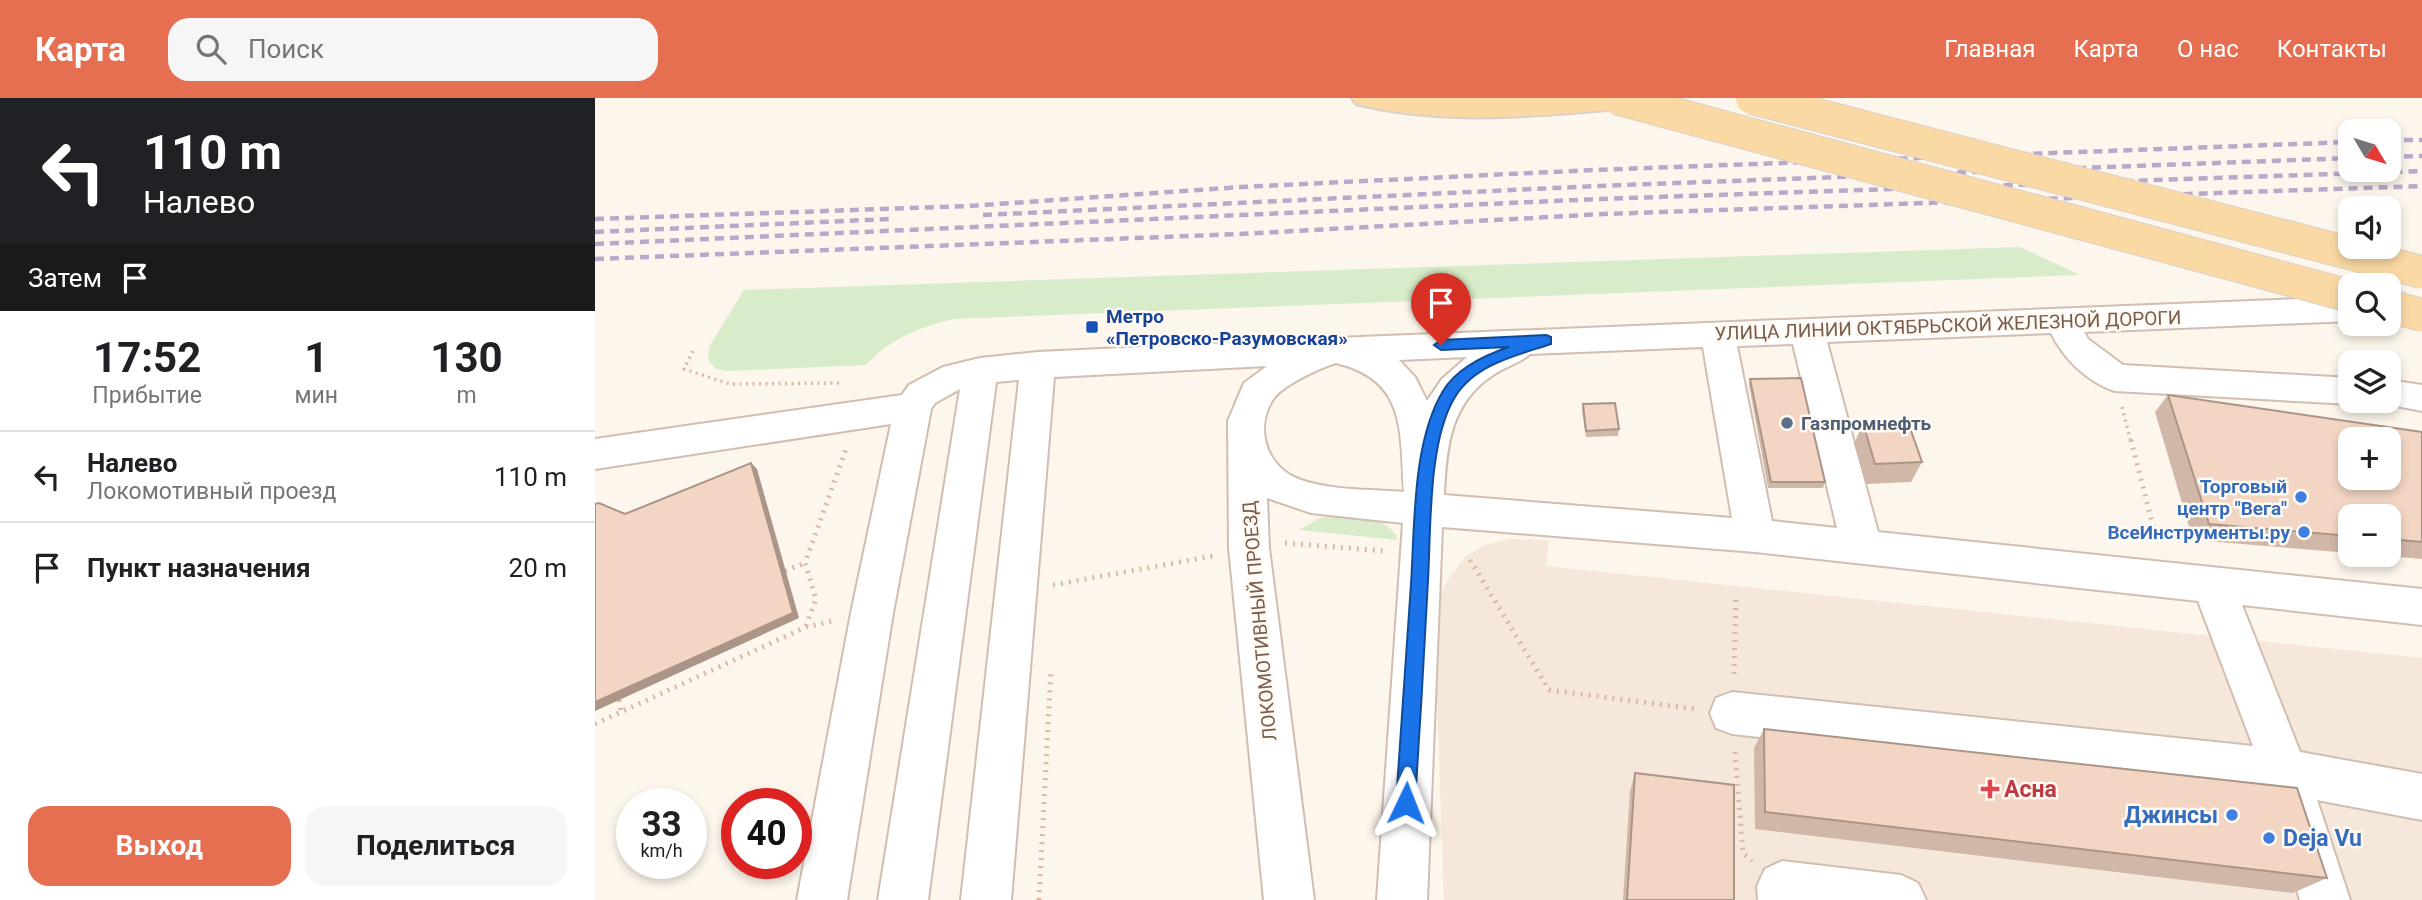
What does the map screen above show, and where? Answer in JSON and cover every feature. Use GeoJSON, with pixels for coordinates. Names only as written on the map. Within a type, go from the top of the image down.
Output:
{"type":"FeatureCollection","features":[{"type":"Feature","properties":{"kind":"main road"},"geometry":{"type":"LineString","coordinates":[[1366,98],[1445,109],[1488,110],[1653,98]]}},
{"type":"Feature","properties":{"kind":"main road"},"geometry":{"type":"LineString","coordinates":[[1616,98],[2338,293]]}},
{"type":"Feature","properties":{"kind":"main road"},"geometry":{"type":"LineString","coordinates":[[1752,98],[2422,272]]}},
{"type":"Feature","properties":{"kind":"main road"},"geometry":{"type":"LineString","coordinates":[[2401,310],[2422,315]]}},
{"type":"Feature","properties":{"kind":"street"},"geometry":{"type":"LineString","coordinates":[[2401,307],[2422,306]]}},
{"type":"Feature","properties":{"kind":"street","name":"УЛИЦА ЛИНИИ ОКТЯБРЬСКОЙ ЖЕЛЕЗНОЙ ДОРОГИ"},"geometry":{"type":"LineString","coordinates":[[1546,340],[2338,310]]}},
{"type":"Feature","properties":{"kind":"street"},"geometry":{"type":"LineString","coordinates":[[2062,321],[2075,347],[2115,378],[2338,390]]}},
{"type":"Feature","properties":{"kind":"street"},"geometry":{"type":"LineString","coordinates":[[1807,331],[1822,437],[1862,549]]}},
{"type":"Feature","properties":{"kind":"street"},"geometry":{"type":"LineString","coordinates":[[1718,334],[1747,438],[1755,536]]}},
{"type":"Feature","properties":{"kind":"street"},"geometry":{"type":"LineString","coordinates":[[1402,900],[1407,755],[1424,508],[1432,432],[1450,392],[1471,372],[1493,357],[1546,340]]}},
{"type":"Feature","properties":{"kind":"street","name":"ЛОКОМОТИВНЫЙ ПРОЕЗД"},"geometry":{"type":"LineString","coordinates":[[1289,900],[1250,559],[1246,421],[1257,392],[1291,367],[1336,350],[1546,340]]}},
{"type":"Feature","properties":{"kind":"street"},"geometry":{"type":"LineString","coordinates":[[822,900],[872,613],[913,407],[922,394],[937,384],[955,376],[1038,365],[1336,350],[1360,353],[1381,362],[1395,375],[1414,411],[1424,508]]}},
{"type":"Feature","properties":{"kind":"street"},"geometry":{"type":"LineString","coordinates":[[986,900],[1038,365]]}},
{"type":"Feature","properties":{"kind":"street"},"geometry":{"type":"LineString","coordinates":[[903,900],[979,372]]}},
{"type":"Feature","properties":{"kind":"street"},"geometry":{"type":"LineString","coordinates":[[2401,395],[2422,398]]}},
{"type":"Feature","properties":{"kind":"street"},"geometry":{"type":"LineString","coordinates":[[595,454],[851,399],[913,407]]}},
{"type":"Feature","properties":{"kind":"street"},"geometry":{"type":"LineString","coordinates":[[1247,447],[1260,472],[1277,485],[1304,496],[1345,503],[1755,536],[2422,607]]}},
{"type":"Feature","properties":{"kind":"street"},"geometry":{"type":"LineString","coordinates":[[2213,585],[2285,772],[2325,900]]}},
{"type":"Feature","properties":{"kind":"street"},"geometry":{"type":"LineString","coordinates":[[1732,713],[2285,772],[2422,797]]}},
{"type":"Feature","properties":{"kind":"street"},"geometry":{"type":"LineString","coordinates":[[1783,893],[1901,900]]}},
{"type":"Feature","properties":{"kind":"path"},"geometry":{"type":"LineString","coordinates":[[595,724],[806,626],[816,599],[805,563],[851,399],[730,384],[684,369],[693,351]]}},
{"type":"Feature","properties":{"kind":"path"},"geometry":{"type":"LineString","coordinates":[[2115,378],[2156,538]]}},
{"type":"Feature","properties":{"kind":"path"},"geometry":{"type":"LineString","coordinates":[[1278,542],[1395,552]]}},
{"type":"Feature","properties":{"kind":"path"},"geometry":{"type":"LineString","coordinates":[[1470,560],[1549,690],[1732,713]]}},
{"type":"Feature","properties":{"kind":"path"},"geometry":{"type":"LineString","coordinates":[[786,571],[805,563]]}},
{"type":"Feature","properties":{"kind":"path"},"geometry":{"type":"LineString","coordinates":[[1055,598],[1056,584]]}},
{"type":"Feature","properties":{"kind":"path"},"geometry":{"type":"LineString","coordinates":[[1737,596],[1732,713],[1743,853],[1783,893]]}},
{"type":"Feature","properties":{"kind":"path"},"geometry":{"type":"LineString","coordinates":[[1039,900],[1051,667]]}},
{"type":"Feature","properties":{"kind":"path"},"geometry":{"type":"LineString","coordinates":[[619,700],[621,712]]}},
{"type":"Feature","properties":{"kind":"shaded area"},"geometry":{"type":"Polygon","coordinates":[[[1509,539],[1549,540],[1546,566],[2422,658],[2422,900],[1444,900],[1435,643],[1440,597],[1448,579],[1464,558],[1484,545],[1509,539]]]}},
{"type":"Feature","properties":{"kind":"green space"},"geometry":{"type":"Polygon","coordinates":[[[2020,247],[2080,275],[953,319],[906,335],[885,348],[866,365],[728,371],[716,369],[708,360],[709,347],[744,290],[2020,247]]]}},
{"type":"Feature","properties":{"kind":"green space"},"geometry":{"type":"Polygon","coordinates":[[[1338,515],[1365,517],[1381,522],[1394,532],[1398,540],[1299,530],[1320,518],[1338,515]]]}},
{"type":"Feature","properties":{"kind":"building"},"geometry":{"type":"Polygon","coordinates":[[[1801,378],[1825,482],[1771,482],[1750,379],[1801,378]]]}},
{"type":"Feature","properties":{"kind":"building","name":"Торговый центр \"Вега\""},"geometry":{"type":"Polygon","coordinates":[[[2168,395],[2388,427],[2338,427],[2338,490],[2401,490],[2401,429],[2422,432],[2422,542],[2401,540],[2401,504],[2338,504],[2338,535],[2209,524],[2168,395]]]}},
{"type":"Feature","properties":{"kind":"building"},"geometry":{"type":"Polygon","coordinates":[[[1615,403],[1619,429],[1586,431],[1583,404],[1615,403]]]}},
{"type":"Feature","properties":{"kind":"building"},"geometry":{"type":"Polygon","coordinates":[[[1908,422],[1922,462],[1875,464],[1863,423],[1908,422]]]}},
{"type":"Feature","properties":{"kind":"building"},"geometry":{"type":"Polygon","coordinates":[[[751,463],[793,613],[595,702],[595,504],[599,503],[625,514],[751,463]]]}},
{"type":"Feature","properties":{"kind":"building"},"geometry":{"type":"Polygon","coordinates":[[[1764,729],[2297,788],[2327,878],[1765,812],[1764,729]]]}},
{"type":"Feature","properties":{"kind":"building"},"geometry":{"type":"Polygon","coordinates":[[[1635,773],[1734,785],[1734,900],[1627,900],[1635,773]]]}},
{"type":"Feature","properties":{"kind":"railway"},"geometry":{"type":"LineString","coordinates":[[2401,140],[2422,140]]}},
{"type":"Feature","properties":{"kind":"railway"},"geometry":{"type":"LineString","coordinates":[[595,219],[969,206],[1241,187],[1593,170],[2338,142]]}},
{"type":"Feature","properties":{"kind":"railway"},"geometry":{"type":"LineString","coordinates":[[2401,157],[2422,156]]}},
{"type":"Feature","properties":{"kind":"railway"},"geometry":{"type":"LineString","coordinates":[[983,215],[1597,186],[2338,158]]}},
{"type":"Feature","properties":{"kind":"railway"},"geometry":{"type":"LineString","coordinates":[[595,244],[1598,199],[2422,171]]}},
{"type":"Feature","properties":{"kind":"railway"},"geometry":{"type":"LineString","coordinates":[[595,259],[1240,234],[1604,214],[2422,186]]}},
{"type":"Feature","properties":{"kind":"railway"},"geometry":{"type":"LineString","coordinates":[[595,232],[889,219]]}},
{"type":"Feature","properties":{"kind":"place","name":"Метро «Петровско-Разумовская»"},"geometry":{"type":"Point","coordinates":[1092,327]}},
{"type":"Feature","properties":{"kind":"place","name":"Газпромнефть"},"geometry":{"type":"Point","coordinates":[1787,423]}},
{"type":"Feature","properties":{"kind":"place","name":"Торговый центр \"Вега\""},"geometry":{"type":"Point","coordinates":[2301,497]}},
{"type":"Feature","properties":{"kind":"place","name":"ВсеИнструменты.ру"},"geometry":{"type":"Point","coordinates":[2304,532]}},
{"type":"Feature","properties":{"kind":"place","name":"Асна"},"geometry":{"type":"Point","coordinates":[1990,789]}},
{"type":"Feature","properties":{"kind":"place","name":"Джинсы"},"geometry":{"type":"Point","coordinates":[2232,815]}},
{"type":"Feature","properties":{"kind":"place","name":"Deja Vu"},"geometry":{"type":"Point","coordinates":[2269,838]}},
{"type":"Feature","properties":{"kind":"route"},"geometry":{"type":"LineString","coordinates":[[1406,803],[1424,508],[1432,432],[1439,411],[1450,392],[1471,372],[1493,357],[1546,340],[1441,345]]}}]}
